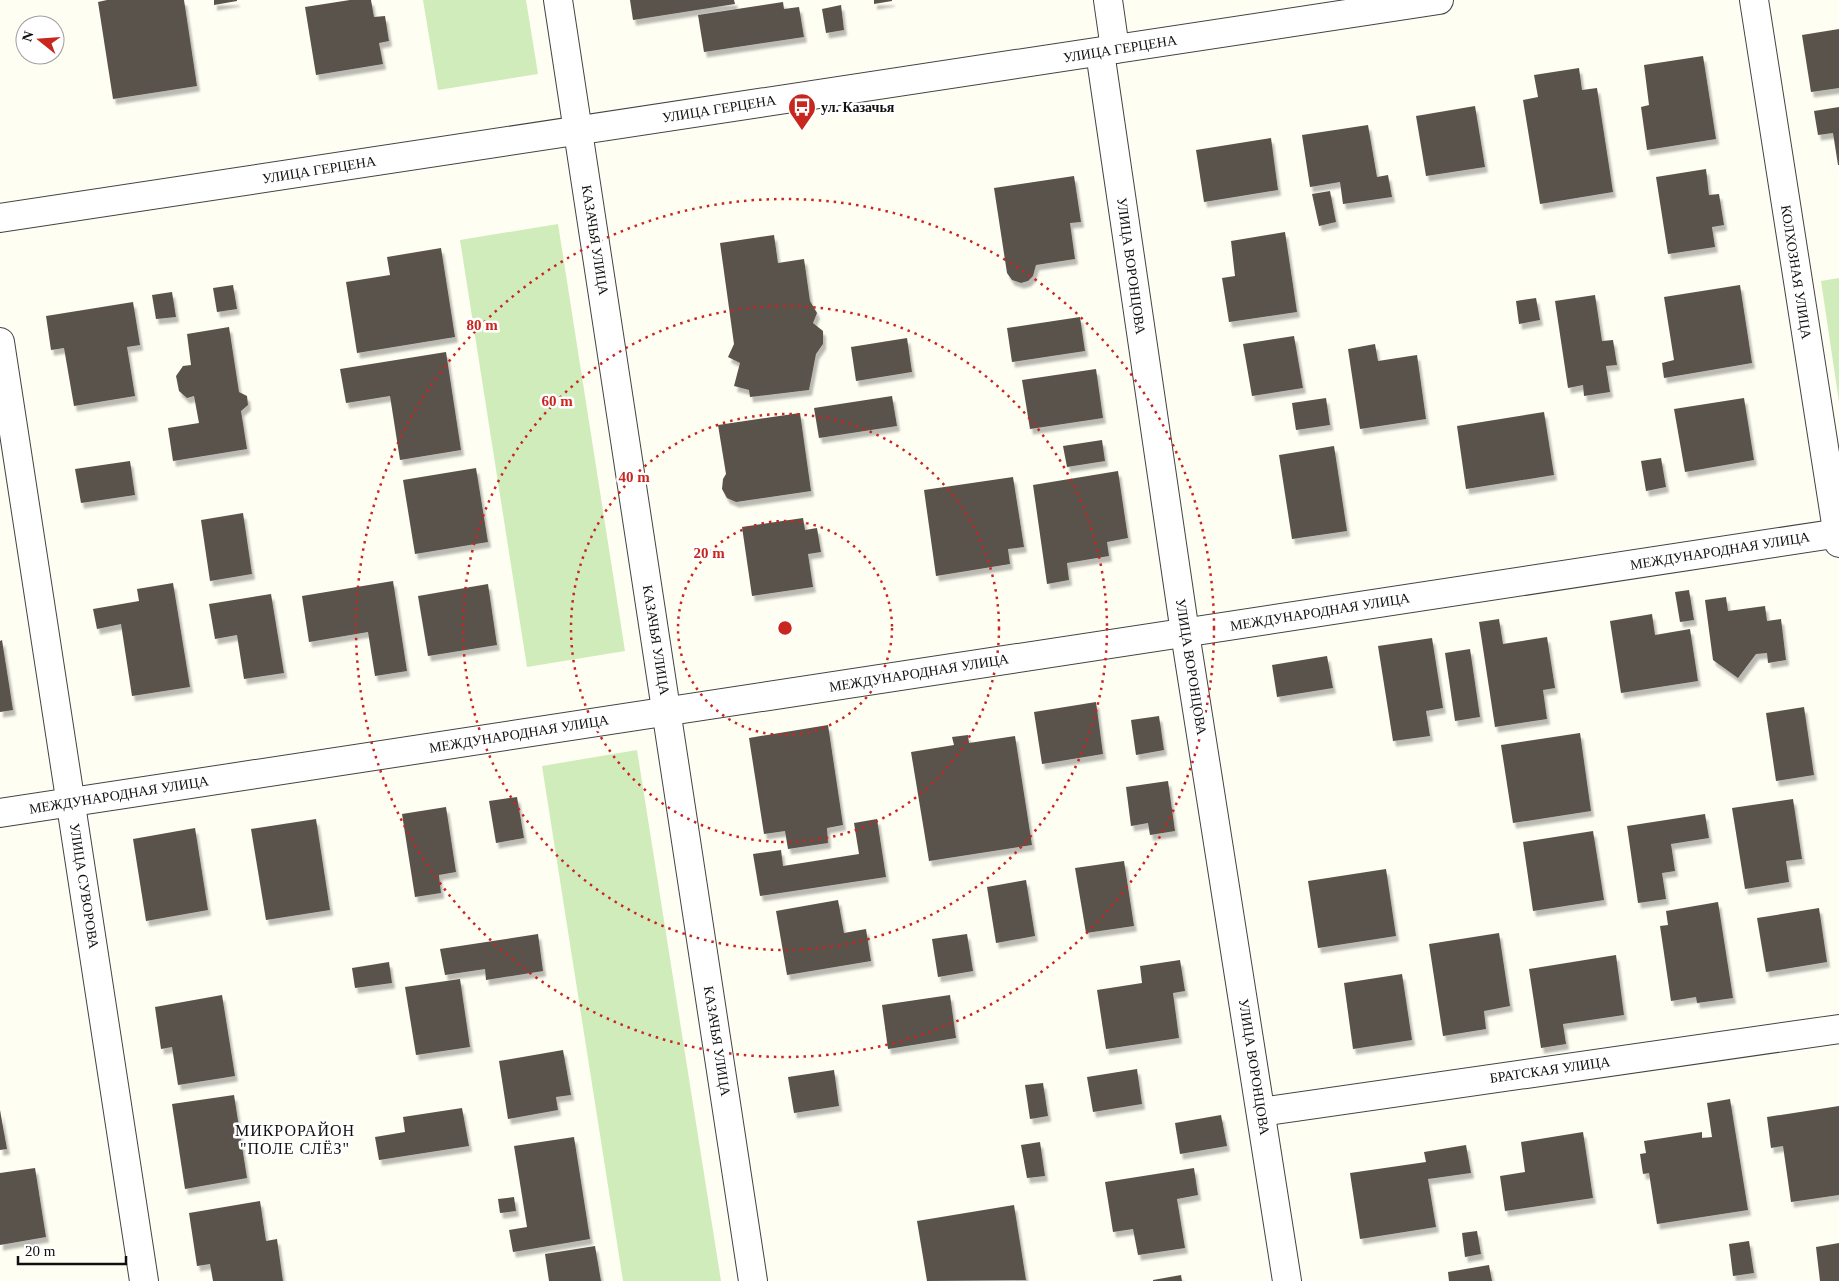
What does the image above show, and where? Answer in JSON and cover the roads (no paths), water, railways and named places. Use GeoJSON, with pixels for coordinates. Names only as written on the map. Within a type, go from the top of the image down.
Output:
{"type":"FeatureCollection","features":[{"type":"Feature","properties":{"kind":"street","name":"КАЗАЧЬЯ УЛИЦА"},"geometry":{"type":"LineString","coordinates":[[558,0],[753,1281]]}},
{"type":"Feature","properties":{"kind":"street","name":"УЛИЦА ВОРОНЦОВА"},"geometry":{"type":"LineString","coordinates":[[1108,0],[1107,50],[1185,633],[1287,1281]]}},
{"type":"Feature","properties":{"kind":"street","name":"УЛИЦА ГЕРЦЕНА"},"geometry":{"type":"LineString","coordinates":[[0,218],[1438,0]]}},
{"type":"Feature","properties":{"kind":"street","name":"КОЛХОЗНАЯ УЛИЦА"},"geometry":{"type":"LineString","coordinates":[[1754,0],[1838,537]]}},
{"type":"Feature","properties":{"kind":"street","name":"УЛИЦА СУВОРОВА"},"geometry":{"type":"LineString","coordinates":[[0,342],[144,1281]]}},
{"type":"Feature","properties":{"kind":"street","name":"МЕЖДУНАРОДНАЯ УЛИЦА"},"geometry":{"type":"LineString","coordinates":[[0,813],[1185,633],[1838,537]]}},
{"type":"Feature","properties":{"kind":"street","name":"БРАТСКАЯ УЛИЦА"},"geometry":{"type":"LineString","coordinates":[[1261,1112],[1839,1029]]}},
{"type":"Feature","properties":{"kind":"place","name":"ул. Казачья"},"geometry":{"type":"Point","coordinates":[802,131]}},
{"type":"Feature","properties":{"kind":"district","name":"МИКРОРАЙОН \"ПОЛЕ СЛЁЗ\""},"geometry":{"type":"Point","coordinates":[295,1139]}}]}
